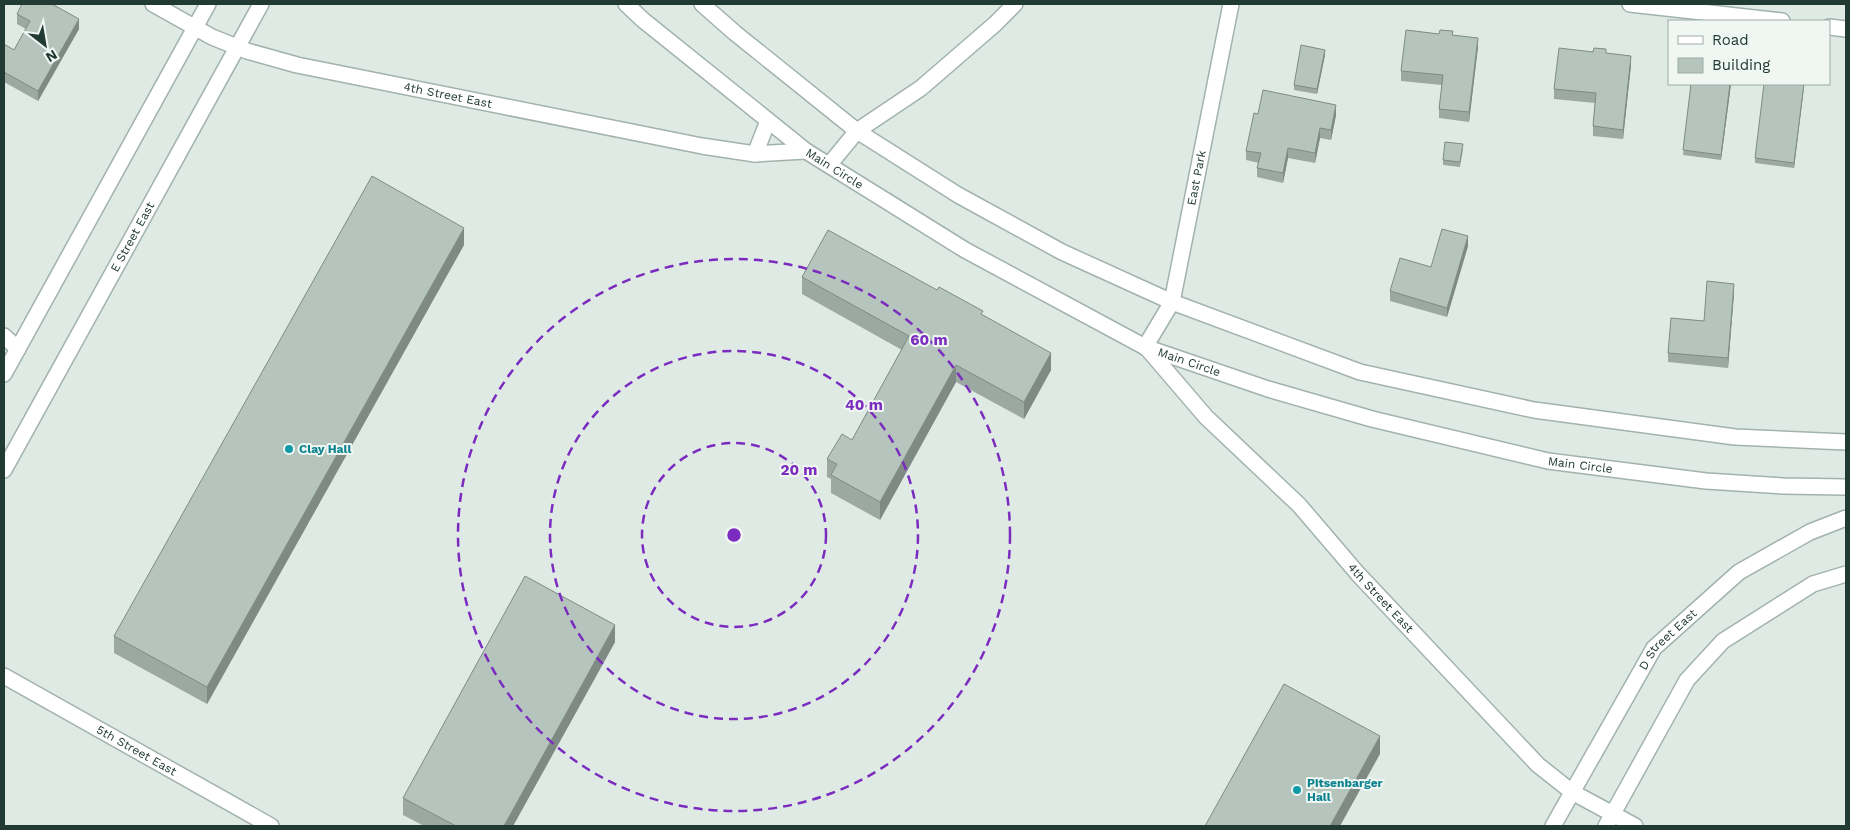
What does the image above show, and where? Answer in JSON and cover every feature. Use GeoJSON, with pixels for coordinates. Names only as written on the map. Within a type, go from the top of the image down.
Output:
{"type":"FeatureCollection","features":[{"type":"Feature","properties":{"kind":"street","name":"4th Street East"},"geometry":{"type":"LineString","coordinates":[[152,4],[212,37],[237,47],[306,66],[702,146],[755,154],[806,151]]}},
{"type":"Feature","properties":{"kind":"street"},"geometry":{"type":"LineString","coordinates":[[4,374],[208,4]]}},
{"type":"Feature","properties":{"kind":"street","name":"E Street East"},"geometry":{"type":"LineString","coordinates":[[4,470],[261,4]]}},
{"type":"Feature","properties":{"kind":"street","name":"Main Circle"},"geometry":{"type":"LineString","coordinates":[[626,4],[643,20],[806,151],[965,250],[1146,346],[1268,389],[1372,419],[1548,461],[1706,481],[1784,486],[1846,487]]}},
{"type":"Feature","properties":{"kind":"street"},"geometry":{"type":"LineString","coordinates":[[702,4],[735,33],[858,131],[958,194],[1046,242],[1172,302],[1360,372],[1534,410],[1735,437],[1846,442]]}},
{"type":"Feature","properties":{"kind":"street"},"geometry":{"type":"LineString","coordinates":[[829,165],[858,131],[921,88],[995,24],[1015,4]]}},
{"type":"Feature","properties":{"kind":"street","name":"East Park"},"geometry":{"type":"LineString","coordinates":[[1146,346],[1172,302],[1231,4]]}},
{"type":"Feature","properties":{"kind":"street"},"geometry":{"type":"LineString","coordinates":[[1630,4],[1773,20]]}},
{"type":"Feature","properties":{"kind":"street"},"geometry":{"type":"LineString","coordinates":[[1830,27],[1846,29]]}},
{"type":"Feature","properties":{"kind":"street"},"geometry":{"type":"LineString","coordinates":[[755,154],[768,121]]}},
{"type":"Feature","properties":{"kind":"street"},"geometry":{"type":"LineString","coordinates":[[4,336],[18,350]]}},
{"type":"Feature","properties":{"kind":"street","name":"4th Street East"},"geometry":{"type":"LineString","coordinates":[[1146,346],[1206,417],[1299,504],[1358,574],[1538,765],[1610,820],[1634,826]]}},
{"type":"Feature","properties":{"kind":"street","name":"D Street East"},"geometry":{"type":"LineString","coordinates":[[1553,826],[1654,648],[1739,572],[1810,532],[1846,518]]}},
{"type":"Feature","properties":{"kind":"street"},"geometry":{"type":"LineString","coordinates":[[1610,820],[1687,680],[1722,641],[1813,584],[1846,574]]}},
{"type":"Feature","properties":{"kind":"street","name":"5th Street East"},"geometry":{"type":"LineString","coordinates":[[4,676],[271,826]]}},
{"type":"Feature","properties":{"kind":"building"},"geometry":{"type":"Polygon","coordinates":[[[22,4],[52,4],[79,19],[38,91],[4,72],[4,44],[14,50],[30,21],[17,14],[22,4]]]}},
{"type":"Feature","properties":{"kind":"building"},"geometry":{"type":"Polygon","coordinates":[[[1406,30],[1439,34],[1440,30],[1453,31],[1452,35],[1478,38],[1469,112],[1439,109],[1443,75],[1401,71],[1406,30]]]}},
{"type":"Feature","properties":{"kind":"building"},"geometry":{"type":"Polygon","coordinates":[[[1301,45],[1325,50],[1317,89],[1294,85],[1301,45]]]}},
{"type":"Feature","properties":{"kind":"building"},"geometry":{"type":"Polygon","coordinates":[[[1559,48],[1593,52],[1594,48],[1606,49],[1606,53],[1631,56],[1623,130],[1593,126],[1596,93],[1554,89],[1559,48]]]}},
{"type":"Feature","properties":{"kind":"building"},"geometry":{"type":"Polygon","coordinates":[[[1691,85],[1730,85],[1721,155],[1683,150],[1691,85]]]}},
{"type":"Feature","properties":{"kind":"building"},"geometry":{"type":"Polygon","coordinates":[[[1764,85],[1804,85],[1794,163],[1755,158],[1764,85]]]}},
{"type":"Feature","properties":{"kind":"building"},"geometry":{"type":"Polygon","coordinates":[[[1263,90],[1336,105],[1331,130],[1320,128],[1315,153],[1288,148],[1283,173],[1257,168],[1261,153],[1246,151],[1254,113],[1258,114],[1263,90]]]}},
{"type":"Feature","properties":{"kind":"building"},"geometry":{"type":"Polygon","coordinates":[[[1445,142],[1463,144],[1460,162],[1443,160],[1445,142]]]}},
{"type":"Feature","properties":{"kind":"building","name":"Clay Hall"},"geometry":{"type":"Polygon","coordinates":[[[372,176],[464,228],[207,687],[114,636],[372,176]]]}},
{"type":"Feature","properties":{"kind":"building"},"geometry":{"type":"Polygon","coordinates":[[[1442,229],[1468,236],[1447,308],[1390,291],[1400,258],[1431,267],[1442,229]]]}},
{"type":"Feature","properties":{"kind":"building"},"geometry":{"type":"Polygon","coordinates":[[[828,230],[937,290],[939,287],[983,311],[981,314],[1051,353],[1024,402],[956,365],[880,502],[831,475],[837,464],[827,459],[842,434],[852,440],[909,336],[802,277],[828,230]]]}},
{"type":"Feature","properties":{"kind":"building"},"geometry":{"type":"Polygon","coordinates":[[[1707,281],[1734,284],[1728,358],[1668,353],[1671,318],[1704,321],[1707,281]]]}},
{"type":"Feature","properties":{"kind":"building"},"geometry":{"type":"Polygon","coordinates":[[[525,576],[615,625],[504,826],[456,826],[403,798],[525,576]]]}},
{"type":"Feature","properties":{"kind":"building","name":"Pitsenbarger Hall"},"geometry":{"type":"Polygon","coordinates":[[[1284,684],[1380,736],[1330,826],[1205,826],[1284,684]]]}},
{"type":"Feature","properties":{"kind":"place","name":"Clay Hall"},"geometry":{"type":"Point","coordinates":[289,449]}},
{"type":"Feature","properties":{"kind":"place","name":"Pitsenbarger Hall"},"geometry":{"type":"Point","coordinates":[1297,790]}}]}
